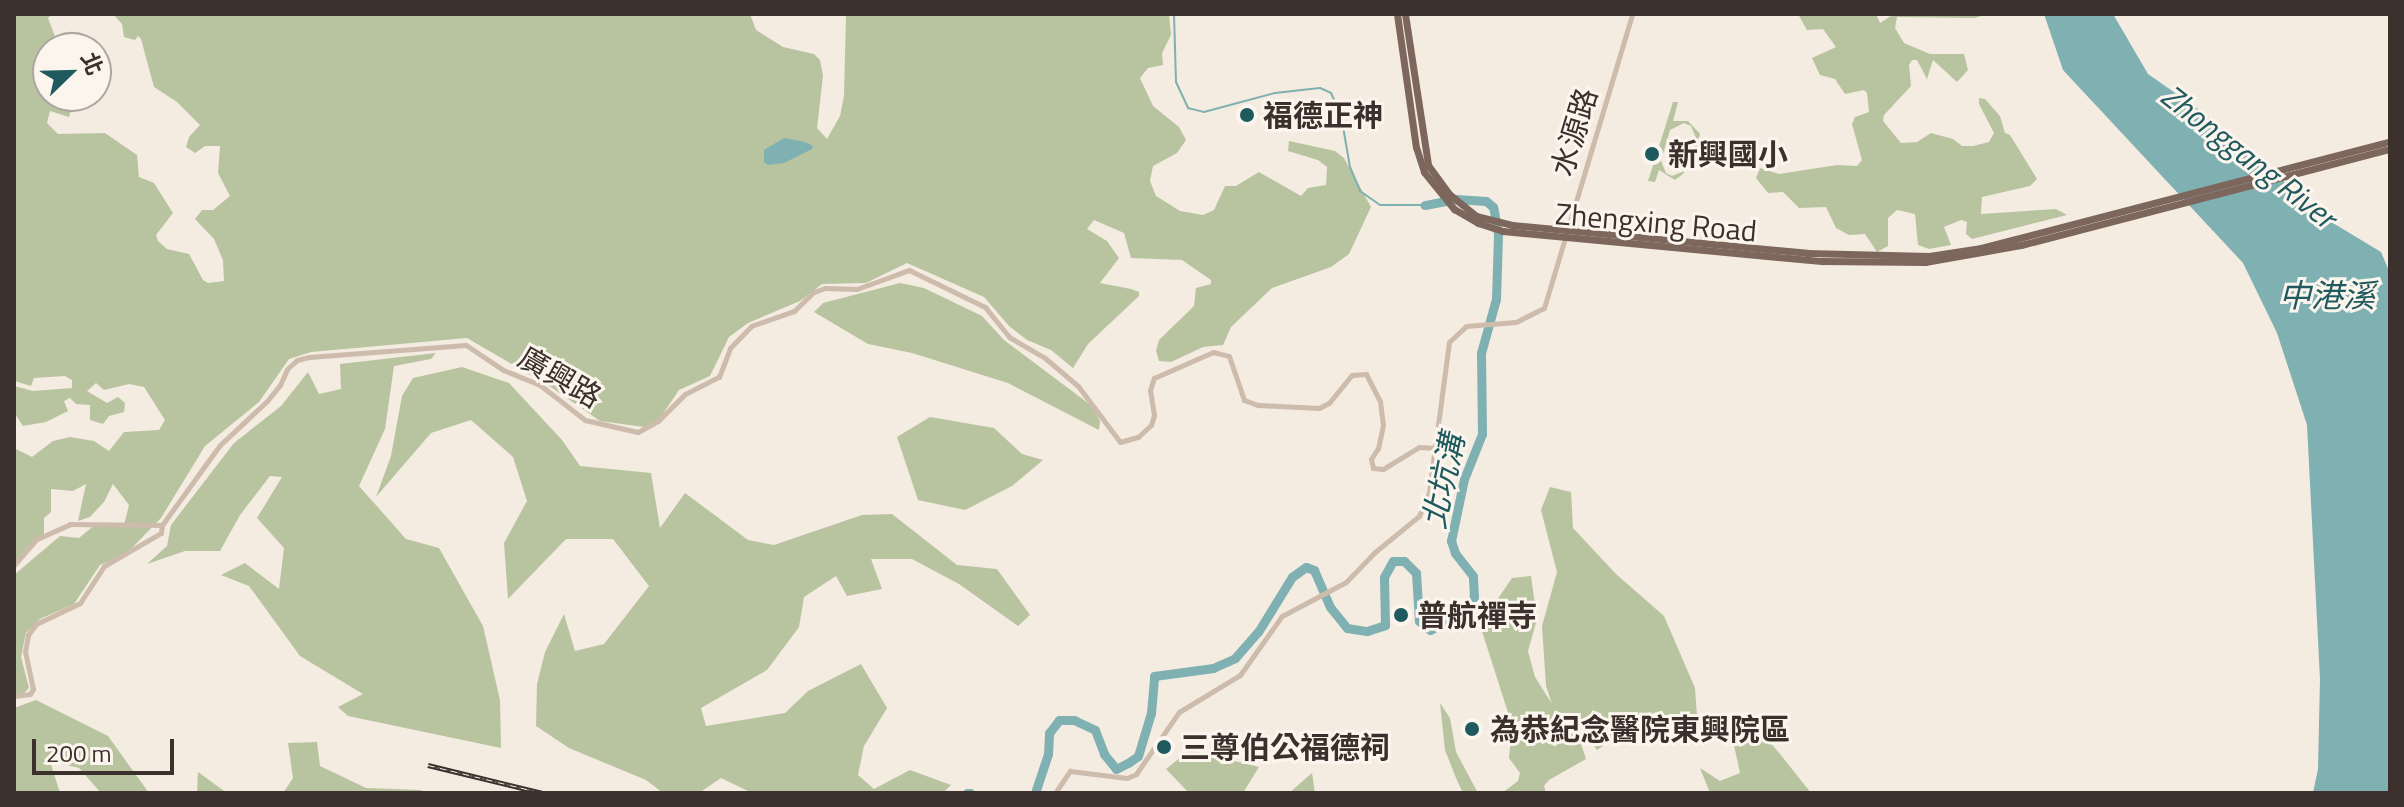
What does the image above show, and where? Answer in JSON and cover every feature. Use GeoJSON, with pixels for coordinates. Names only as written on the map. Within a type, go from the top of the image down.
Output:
{"type":"FeatureCollection","features":[{"type":"Feature","properties":{"kind":"main road","name":"Zhengxing Road"},"geometry":{"type":"LineString","coordinates":[[1397,14],[1416,147],[1424,172],[1454,209],[1503,227],[1822,261],[1925,262],[1977,255],[2389,147]]}},
{"type":"Feature","properties":{"kind":"main road","name":"Zhengxing Road"},"geometry":{"type":"LineString","coordinates":[[1405,14],[1428,165],[1453,197],[1490,224]]}},
{"type":"Feature","properties":{"kind":"street","name":"水源路"},"geometry":{"type":"LineString","coordinates":[[1435,448],[1449,342],[1461,328],[1531,317],[1544,308],[1632,14]]}},
{"type":"Feature","properties":{"kind":"street","name":"廣興路"},"geometry":{"type":"LineString","coordinates":[[162,525],[220,445],[267,401],[280,385],[287,369],[297,360],[466,345],[503,370],[540,385],[585,420],[638,432],[658,421],[685,394],[719,377],[730,348],[751,326],[794,311],[814,292],[825,288],[857,289],[902,270],[915,271],[947,292],[985,307],[1009,337],[1045,358],[1078,386],[1120,442],[1138,437],[1151,425],[1154,415],[1150,390],[1159,374],[1213,352],[1229,356],[1233,362],[1244,400],[1275,407],[1325,406],[1352,375],[1366,374],[1380,401],[1383,425],[1378,448],[1371,459],[1373,468],[1383,469],[1419,447],[1435,448]]}},
{"type":"Feature","properties":{"kind":"street"},"geometry":{"type":"LineString","coordinates":[[1055,793],[1070,771],[1133,777],[1179,712],[1240,675],[1282,616],[1356,574],[1375,552],[1419,516],[1429,492],[1435,448]]}},
{"type":"Feature","properties":{"kind":"street"},"geometry":{"type":"LineString","coordinates":[[14,565],[37,539],[70,524],[162,525],[161,533],[104,566],[80,603],[36,624],[28,635],[25,652],[33,689],[30,694],[14,696]]}},
{"type":"Feature","properties":{"kind":"green space"},"geometry":{"type":"Polygon","coordinates":[[[14,14],[52,14],[48,18],[53,32],[32,32],[32,112],[50,112],[47,123],[58,134],[105,133],[137,155],[139,177],[154,183],[173,213],[156,235],[158,241],[167,249],[189,254],[203,280],[208,283],[224,281],[223,260],[214,239],[195,219],[202,210],[213,210],[230,196],[218,173],[220,146],[205,146],[195,153],[186,147],[189,137],[200,125],[177,102],[154,87],[141,39],[138,36],[135,40],[124,37],[122,24],[113,14],[750,14],[756,30],[783,47],[814,54],[820,60],[823,76],[817,128],[827,139],[840,116],[844,96],[846,14],[1169,14],[1171,35],[1162,53],[1163,65],[1148,68],[1140,78],[1153,106],[1179,127],[1186,140],[1177,153],[1153,166],[1150,181],[1156,196],[1180,211],[1203,215],[1214,210],[1225,186],[1236,186],[1259,172],[1301,196],[1308,188],[1326,185],[1327,167],[1318,160],[1288,151],[1289,141],[1335,151],[1344,158],[1371,207],[1349,254],[1331,267],[1272,288],[1231,327],[1223,345],[1203,347],[1171,362],[1159,361],[1156,351],[1159,340],[1194,306],[1196,288],[1211,284],[1211,280],[1182,260],[1131,258],[1124,233],[1094,220],[1087,229],[1107,241],[1119,258],[1100,283],[1131,289],[1139,292],[1139,296],[1088,344],[1073,368],[1051,350],[1027,340],[1009,326],[984,297],[907,263],[866,283],[822,284],[800,301],[748,323],[729,337],[710,376],[679,390],[656,424],[644,427],[600,421],[551,387],[467,338],[311,352],[289,359],[259,402],[205,446],[161,518],[126,554],[100,565],[74,604],[40,619],[26,633],[21,657],[29,688],[23,694],[14,695],[14,575],[60,536],[79,538],[97,523],[124,525],[129,505],[113,484],[104,502],[90,517],[78,521],[86,484],[73,491],[51,489],[51,512],[44,518],[44,535],[15,563],[14,448],[32,457],[53,441],[70,437],[94,441],[109,451],[124,432],[159,430],[165,420],[144,387],[129,384],[104,390],[96,383],[87,391],[107,403],[118,397],[125,403],[124,412],[109,416],[103,424],[90,420],[90,405],[76,404],[70,398],[64,401],[68,411],[46,422],[23,426],[15,414],[14,386],[33,391],[72,388],[72,380],[65,376],[34,378],[31,386],[14,381],[14,14]]]}},
{"type":"Feature","properties":{"kind":"green space"},"geometry":{"type":"Polygon","coordinates":[[[1798,14],[1876,14],[1880,23],[1894,14],[1989,14],[1974,18],[1897,17],[1895,28],[1904,43],[1930,54],[1964,54],[1968,70],[1957,82],[1933,60],[1927,79],[1917,60],[1912,60],[1909,65],[1911,86],[1884,115],[1883,121],[1901,143],[1917,142],[1931,133],[1953,139],[1962,146],[1973,146],[1989,142],[1994,133],[1979,104],[1979,98],[1985,99],[2000,116],[2005,133],[2010,135],[2037,179],[2030,186],[1982,197],[1981,214],[2056,209],[2067,215],[1972,239],[1966,234],[1967,222],[1961,220],[1944,227],[1951,245],[1929,249],[1918,245],[1915,214],[1897,210],[1888,218],[1888,246],[1877,252],[1865,234],[1849,235],[1836,228],[1826,207],[1799,208],[1783,192],[1768,193],[1756,178],[1760,168],[1779,174],[1837,165],[1857,166],[1862,160],[1852,124],[1855,117],[1869,112],[1867,93],[1864,90],[1845,94],[1835,79],[1820,75],[1812,58],[1836,47],[1823,29],[1807,30],[1798,14]]]}},
{"type":"Feature","properties":{"kind":"green space"},"geometry":{"type":"Polygon","coordinates":[[[1673,102],[1678,102],[1673,121],[1688,121],[1700,134],[1692,167],[1675,180],[1659,170],[1655,182],[1648,181],[1673,102]],[[1684,123],[1670,130],[1661,161],[1666,173],[1672,176],[1687,170],[1696,138],[1691,126],[1684,123]]]}},
{"type":"Feature","properties":{"kind":"green space"},"geometry":{"type":"Polygon","coordinates":[[[53,112],[70,112],[69,117],[53,112]]]}},
{"type":"Feature","properties":{"kind":"green space"},"geometry":{"type":"Polygon","coordinates":[[[900,283],[924,288],[982,316],[1004,340],[1092,406],[1100,421],[1099,430],[1008,383],[912,353],[868,344],[814,312],[823,303],[900,283]]]}},
{"type":"Feature","properties":{"kind":"green space"},"geometry":{"type":"Polygon","coordinates":[[[436,353],[431,359],[394,366],[385,429],[359,486],[406,539],[439,548],[483,626],[500,700],[501,748],[348,716],[338,707],[363,694],[300,656],[249,586],[221,575],[245,563],[279,589],[284,548],[257,518],[282,477],[270,476],[240,515],[220,551],[185,551],[147,564],[167,546],[171,525],[234,443],[281,406],[308,372],[319,394],[341,389],[340,364],[436,353]]]}},
{"type":"Feature","properties":{"kind":"green space"},"geometry":{"type":"Polygon","coordinates":[[[462,367],[509,383],[562,440],[580,466],[651,473],[660,528],[685,493],[748,540],[774,545],[862,515],[892,514],[957,565],[997,569],[1030,615],[1018,626],[959,584],[912,559],[871,559],[882,589],[847,596],[836,576],[804,597],[799,627],[767,670],[701,708],[706,726],[785,713],[808,691],[861,664],[887,708],[864,746],[858,775],[874,789],[910,770],[951,785],[943,793],[752,793],[721,778],[699,793],[663,793],[646,780],[569,748],[536,726],[537,684],[545,652],[564,614],[575,651],[604,644],[649,586],[613,539],[566,539],[508,599],[504,543],[527,501],[513,457],[471,420],[431,433],[376,497],[391,456],[402,396],[413,378],[462,367]]]}},
{"type":"Feature","properties":{"kind":"green space"},"geometry":{"type":"Polygon","coordinates":[[[930,417],[994,428],[1022,454],[1043,460],[1012,486],[965,510],[918,500],[897,437],[930,417]]]}},
{"type":"Feature","properties":{"kind":"green space"},"geometry":{"type":"Polygon","coordinates":[[[1550,487],[1571,492],[1573,528],[1616,574],[1664,616],[1695,688],[1697,716],[1623,732],[1597,750],[1574,718],[1566,714],[1573,719],[1586,759],[1549,780],[1544,786],[1546,793],[1502,793],[1518,781],[1520,773],[1509,758],[1512,725],[1480,625],[1512,578],[1531,576],[1537,619],[1528,651],[1535,677],[1552,704],[1546,686],[1542,626],[1557,572],[1541,510],[1550,487]]]}},
{"type":"Feature","properties":{"kind":"green space"},"geometry":{"type":"Polygon","coordinates":[[[36,700],[108,736],[149,793],[101,793],[79,768],[50,761],[60,793],[14,793],[14,708],[36,700]]]}},
{"type":"Feature","properties":{"kind":"green space"},"geometry":{"type":"Polygon","coordinates":[[[1440,703],[1450,718],[1456,752],[1478,793],[1463,793],[1456,778],[1445,750],[1440,703]]]}},
{"type":"Feature","properties":{"kind":"green space"},"geometry":{"type":"Polygon","coordinates":[[[1745,713],[1811,793],[1710,793],[1700,768],[1720,781],[1740,773],[1732,736],[1745,713]]]}},
{"type":"Feature","properties":{"kind":"green space"},"geometry":{"type":"Polygon","coordinates":[[[317,742],[320,766],[366,788],[422,790],[421,793],[283,793],[293,778],[288,743],[317,742]]]}},
{"type":"Feature","properties":{"kind":"green space"},"geometry":{"type":"Polygon","coordinates":[[[1190,750],[1259,767],[1243,793],[1189,793],[1166,769],[1190,750]]]}},
{"type":"Feature","properties":{"kind":"green space"},"geometry":{"type":"Polygon","coordinates":[[[198,772],[227,793],[197,793],[198,772]]]}},
{"type":"Feature","properties":{"kind":"green space"},"geometry":{"type":"Polygon","coordinates":[[[1312,773],[1315,793],[1289,793],[1312,773]]]}},
{"type":"Feature","properties":{"kind":"water","name":"中港溪"},"geometry":{"type":"Polygon","coordinates":[[[2044,14],[2113,14],[2148,74],[2198,109],[2333,223],[2381,252],[2390,273],[2390,793],[2313,793],[2318,769],[2320,679],[2307,425],[2277,333],[2243,263],[2063,70],[2044,14]]]}},
{"type":"Feature","properties":{"kind":"water"},"geometry":{"type":"Polygon","coordinates":[[[784,138],[805,142],[813,146],[812,149],[784,163],[768,165],[764,162],[764,150],[784,138]]]}},
{"type":"Feature","properties":{"kind":"waterway","name":"北坑溝"},"geometry":{"type":"LineString","coordinates":[[1174,14],[1176,82],[1188,108],[1204,112],[1275,93],[1320,88],[1331,93],[1341,115],[1350,167],[1360,191],[1380,205],[1425,205]]}},
{"type":"Feature","properties":{"kind":"waterway","name":"北坑溝"},"geometry":{"type":"LineString","coordinates":[[1035,793],[1048,754],[1049,733],[1059,720],[1074,720],[1095,730],[1104,754],[1116,769],[1128,763],[1138,756],[1151,713],[1154,676],[1213,668],[1235,658],[1258,632],[1292,577],[1306,567],[1314,570],[1330,607],[1347,628],[1367,631],[1385,625],[1384,577],[1393,561],[1404,561],[1416,573],[1419,621],[1430,630],[1457,616],[1474,597],[1473,576],[1455,553],[1451,541],[1464,479],[1482,434],[1481,353],[1496,299],[1498,234],[1493,207],[1486,201],[1456,199],[1425,205]]}},
{"type":"Feature","properties":{"kind":"railway"},"geometry":{"type":"LineString","coordinates":[[428,765],[543,793]]}},
{"type":"Feature","properties":{"kind":"place","name":"福德正神"},"geometry":{"type":"Point","coordinates":[1247,115]}},
{"type":"Feature","properties":{"kind":"place","name":"新興國小"},"geometry":{"type":"Point","coordinates":[1652,154]}},
{"type":"Feature","properties":{"kind":"place","name":"普航禪寺"},"geometry":{"type":"Point","coordinates":[1401,615]}},
{"type":"Feature","properties":{"kind":"place","name":"為恭紀念醫院東興院區"},"geometry":{"type":"Point","coordinates":[1472,729]}},
{"type":"Feature","properties":{"kind":"place","name":"三尊伯公福德祠"},"geometry":{"type":"Point","coordinates":[1164,747]}},
{"type":"Feature","properties":{"kind":"water label","name":"Zhonggang River"},"geometry":{"type":"Point","coordinates":[2249,156]}}]}
